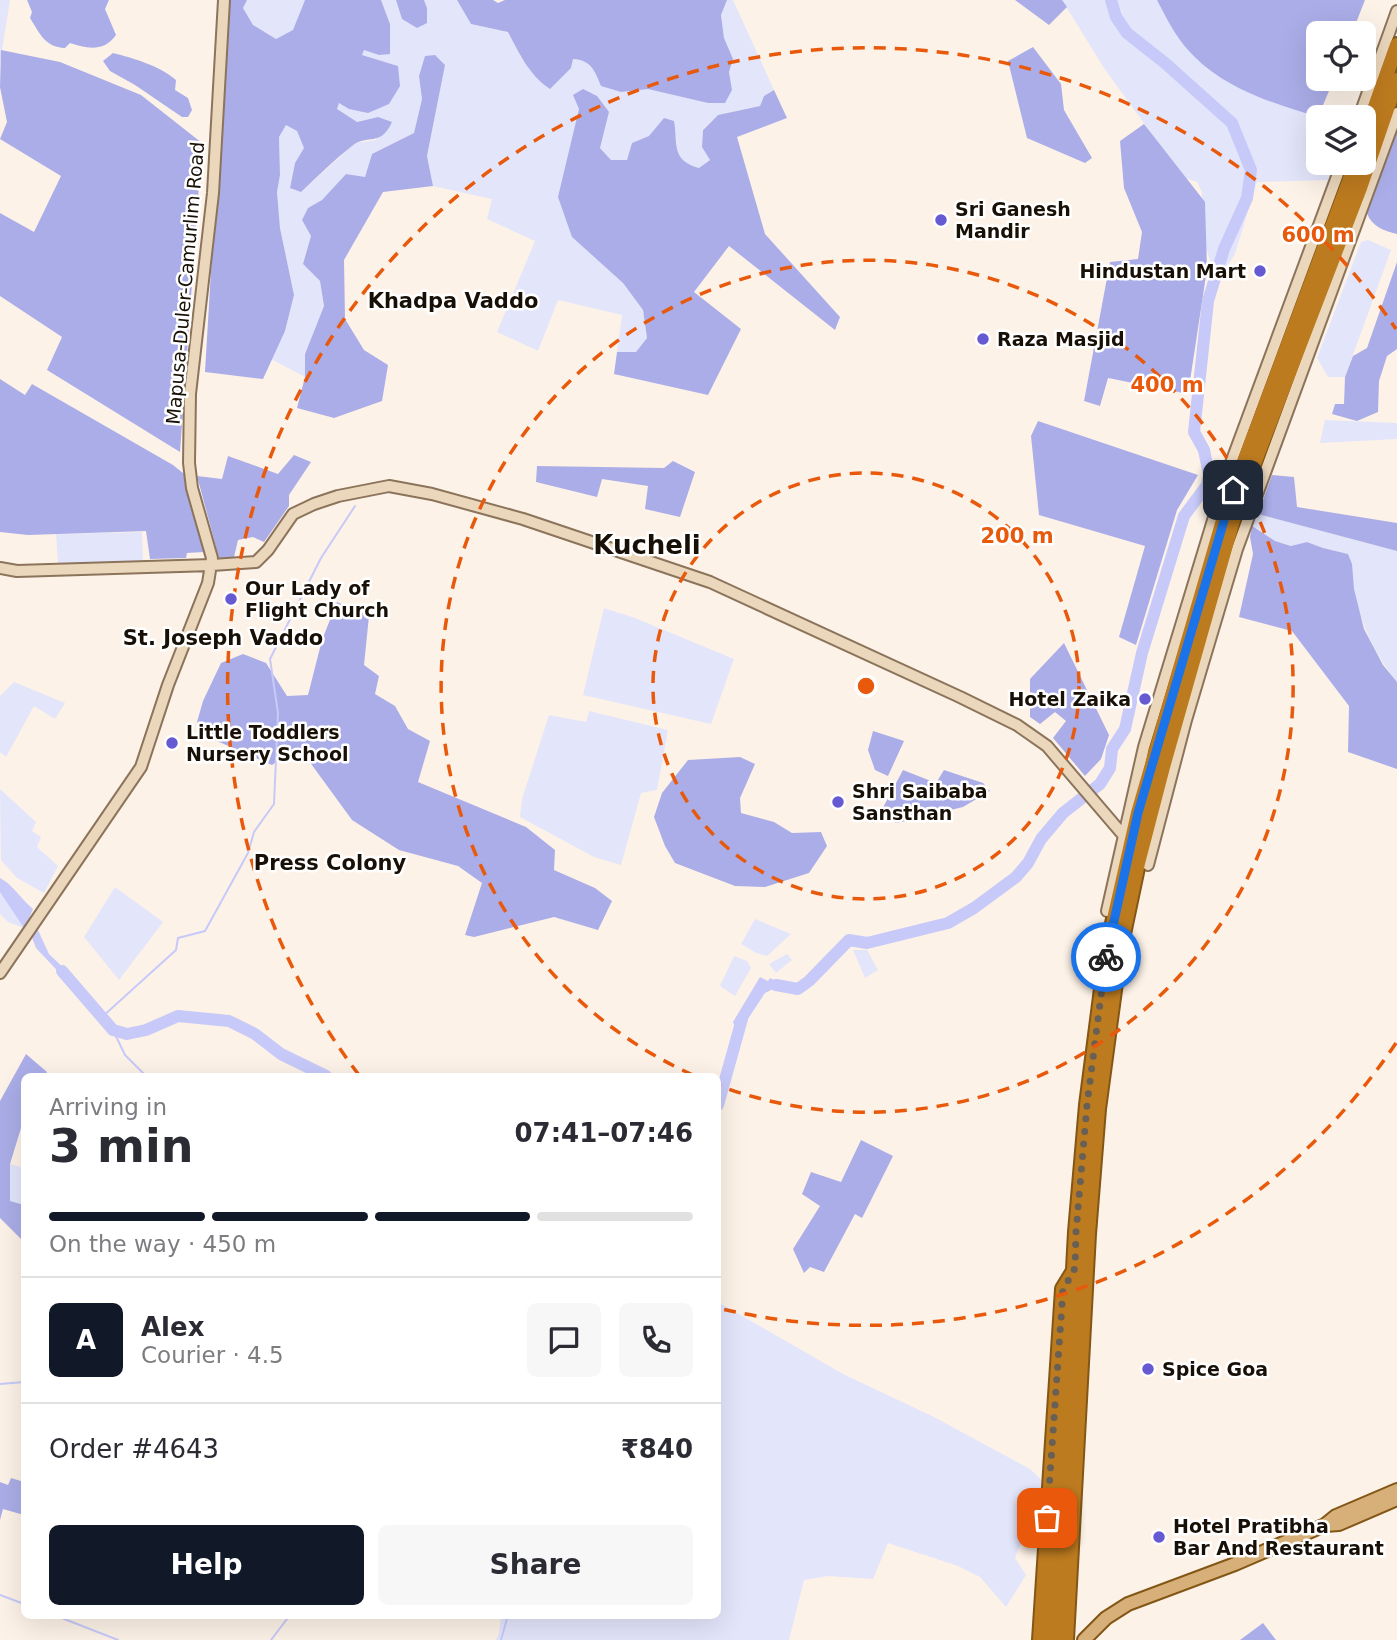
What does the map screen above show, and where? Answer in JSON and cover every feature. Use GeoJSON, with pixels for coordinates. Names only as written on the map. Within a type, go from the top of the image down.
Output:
{"type":"FeatureCollection","features":[{"type":"Feature","properties":{"kind":"highway"},"geometry":{"type":"LineString","coordinates":[[1376,105],[1397,45]]}},
{"type":"Feature","properties":{"kind":"highway"},"geometry":{"type":"LineString","coordinates":[[1040,1640],[1063,1290],[1081,1266],[1076,1232],[1087,1105],[1111,912],[1226,510],[1397,80]]}},
{"type":"Feature","properties":{"kind":"highway"},"geometry":{"type":"LineString","coordinates":[[1354,186],[1355,175]]}},
{"type":"Feature","properties":{"kind":"highway"},"geometry":{"type":"LineString","coordinates":[[1063,1635],[1081,1266],[1119,953],[1235,513],[1330,248]]}},
{"type":"Feature","properties":{"kind":"main road"},"geometry":{"type":"LineString","coordinates":[[1084,1640],[1106,1618],[1128,1604],[1235,1564],[1397,1490]]}},
{"type":"Feature","properties":{"kind":"main road"},"geometry":{"type":"LineString","coordinates":[[1325,1525],[1339,1524],[1397,1499]]}},
{"type":"Feature","properties":{"kind":"street","name":"Mapusa-Duler-Camurlim Road"},"geometry":{"type":"LineString","coordinates":[[212,565],[191,476],[190,394],[212,193],[224,0]]}},
{"type":"Feature","properties":{"kind":"street"},"geometry":{"type":"LineString","coordinates":[[1363,105],[1397,11]]}},
{"type":"Feature","properties":{"kind":"street"},"geometry":{"type":"LineString","coordinates":[[1143,864],[1237,550],[1397,113]]}},
{"type":"Feature","properties":{"kind":"street"},"geometry":{"type":"LineString","coordinates":[[1111,912],[1124,836],[1144,747],[1228,471],[1338,175]]}},
{"type":"Feature","properties":{"kind":"street"},"geometry":{"type":"LineString","coordinates":[[0,568],[17,571],[256,562],[268,550],[293,514],[338,496],[389,486],[432,494],[523,519],[710,582],[1017,725],[1047,746],[1124,836]]}},
{"type":"Feature","properties":{"kind":"street"},"geometry":{"type":"LineString","coordinates":[[0,973],[141,767],[208,583],[212,565]]}},
{"type":"Feature","properties":{"kind":"shaded area"},"geometry":{"type":"Polygon","coordinates":[[[0,0],[10,0],[0,63],[0,0]]]}},
{"type":"Feature","properties":{"kind":"shaded area"},"geometry":{"type":"Polygon","coordinates":[[[27,0],[109,0],[105,9],[116,35],[101,47],[83,47],[70,43],[65,48],[58,47],[44,39],[37,29],[30,18],[32,12],[27,0]]]}},
{"type":"Feature","properties":{"kind":"shaded area"},"geometry":{"type":"Polygon","coordinates":[[[227,0],[247,0],[243,8],[253,25],[276,39],[293,30],[305,0],[381,0],[390,24],[390,54],[379,55],[364,50],[362,55],[398,66],[400,86],[389,104],[368,113],[349,109],[339,103],[337,109],[357,122],[378,117],[392,122],[378,138],[363,140],[352,146],[301,192],[290,188],[295,163],[304,148],[297,131],[286,125],[279,137],[280,175],[277,192],[280,228],[294,295],[285,331],[263,379],[205,372],[227,0]]]}},
{"type":"Feature","properties":{"kind":"shaded area"},"geometry":{"type":"Polygon","coordinates":[[[247,0],[305,0],[293,31],[276,39],[253,25],[243,8],[247,0]]]}},
{"type":"Feature","properties":{"kind":"shaded area"},"geometry":{"type":"Polygon","coordinates":[[[381,0],[396,0],[402,19],[427,8],[424,0],[457,0],[471,24],[508,32],[523,61],[558,79],[571,68],[573,59],[592,67],[602,86],[621,92],[648,88],[708,103],[724,103],[732,90],[729,72],[733,59],[724,38],[721,15],[727,0],[733,0],[774,90],[764,96],[760,106],[718,115],[703,129],[702,147],[710,160],[699,168],[680,157],[676,135],[649,136],[632,143],[627,160],[611,160],[600,148],[609,112],[579,109],[571,146],[572,237],[623,283],[643,310],[647,338],[636,352],[617,352],[622,315],[558,300],[538,351],[497,332],[535,241],[487,219],[492,199],[433,186],[427,156],[445,65],[425,57],[419,76],[422,99],[414,133],[372,154],[365,178],[346,174],[322,200],[308,208],[302,220],[311,236],[303,264],[320,281],[324,306],[305,354],[305,377],[271,359],[285,331],[294,295],[280,228],[277,192],[280,175],[279,137],[286,124],[297,131],[304,148],[295,163],[290,187],[301,192],[355,143],[376,140],[378,117],[356,122],[337,109],[339,103],[398,66],[362,55],[364,49],[379,55],[390,24],[381,0]]]}},
{"type":"Feature","properties":{"kind":"shaded area"},"geometry":{"type":"Polygon","coordinates":[[[396,0],[424,0],[427,23],[417,28],[402,19],[396,0]]]}},
{"type":"Feature","properties":{"kind":"shaded area"},"geometry":{"type":"Polygon","coordinates":[[[457,0],[493,0],[498,3],[505,0],[727,0],[721,15],[724,38],[733,59],[729,72],[732,90],[725,103],[708,103],[648,89],[621,92],[601,86],[588,64],[573,59],[571,68],[550,89],[530,70],[508,32],[471,24],[457,0]]]}},
{"type":"Feature","properties":{"kind":"shaded area"},"geometry":{"type":"Polygon","coordinates":[[[1015,0],[1062,0],[1067,7],[1049,25],[1015,0]]]}},
{"type":"Feature","properties":{"kind":"shaded area"},"geometry":{"type":"Polygon","coordinates":[[[1062,0],[1166,0],[1258,93],[1306,107],[1306,175],[1329,175],[1328,180],[1257,182],[1235,254],[1217,281],[1203,240],[1202,192],[1197,182],[1179,176],[1104,68],[1062,0]]]}},
{"type":"Feature","properties":{"kind":"shaded area"},"geometry":{"type":"Polygon","coordinates":[[[1157,0],[1365,0],[1357,21],[1306,21],[1306,91],[1329,91],[1323,105],[1306,105],[1306,113],[1249,93],[1217,75],[1184,45],[1157,0]]]}},
{"type":"Feature","properties":{"kind":"shaded area"},"geometry":{"type":"Polygon","coordinates":[[[1033,47],[1061,84],[1064,110],[1092,158],[1085,163],[1027,138],[1008,61],[1033,47]]]}},
{"type":"Feature","properties":{"kind":"shaded area"},"geometry":{"type":"Polygon","coordinates":[[[1,50],[60,62],[141,95],[202,143],[180,452],[47,370],[62,337],[0,296],[0,213],[34,232],[61,176],[0,139],[7,122],[0,87],[1,50]]]}},
{"type":"Feature","properties":{"kind":"shaded area"},"geometry":{"type":"Polygon","coordinates":[[[113,53],[138,60],[176,80],[175,90],[188,98],[192,110],[188,117],[182,117],[110,71],[103,61],[113,53]]]}},
{"type":"Feature","properties":{"kind":"shaded area"},"geometry":{"type":"Polygon","coordinates":[[[435,55],[445,65],[427,156],[433,186],[383,192],[344,260],[345,319],[364,350],[388,365],[382,401],[334,418],[297,408],[305,377],[305,354],[324,306],[320,281],[303,264],[311,236],[302,220],[308,208],[322,200],[346,174],[365,177],[372,154],[414,133],[422,99],[419,76],[425,56],[435,55]]]}},
{"type":"Feature","properties":{"kind":"shaded area"},"geometry":{"type":"Polygon","coordinates":[[[583,89],[597,96],[609,112],[600,148],[611,160],[627,160],[632,143],[649,136],[664,118],[674,121],[680,156],[690,165],[699,168],[710,160],[702,147],[703,130],[718,115],[760,106],[764,96],[774,90],[787,118],[737,137],[765,234],[840,317],[835,330],[729,246],[694,292],[741,329],[708,395],[614,374],[617,352],[636,352],[647,338],[643,310],[623,283],[572,237],[558,197],[579,109],[573,95],[583,89]]]}},
{"type":"Feature","properties":{"kind":"shaded area"},"geometry":{"type":"Polygon","coordinates":[[[1144,124],[1205,202],[1207,269],[1188,394],[1108,378],[1100,406],[1084,401],[1110,262],[1138,259],[1142,232],[1124,188],[1120,141],[1144,124]]]}},
{"type":"Feature","properties":{"kind":"shaded area"},"geometry":{"type":"Polygon","coordinates":[[[1397,130],[1397,234],[1379,227],[1367,213],[1397,130]]]}},
{"type":"Feature","properties":{"kind":"shaded area"},"geometry":{"type":"Polygon","coordinates":[[[1368,240],[1391,250],[1345,377],[1328,377],[1317,358],[1361,242],[1368,240]]]}},
{"type":"Feature","properties":{"kind":"shaded area"},"geometry":{"type":"Polygon","coordinates":[[[1397,262],[1397,349],[1387,356],[1379,381],[1378,412],[1357,421],[1332,414],[1335,404],[1344,404],[1345,377],[1353,356],[1367,348],[1397,262]]]}},
{"type":"Feature","properties":{"kind":"shaded area"},"geometry":{"type":"Polygon","coordinates":[[[0,379],[25,395],[32,384],[173,465],[188,477],[204,552],[187,553],[186,558],[150,559],[146,531],[28,535],[0,532],[0,379]]]}},
{"type":"Feature","properties":{"kind":"shaded area"},"geometry":{"type":"Polygon","coordinates":[[[1325,420],[1397,423],[1397,439],[1320,443],[1325,420]]]}},
{"type":"Feature","properties":{"kind":"shaded area"},"geometry":{"type":"Polygon","coordinates":[[[1038,421],[1198,475],[1177,510],[1136,645],[1119,637],[1145,546],[1039,515],[1031,436],[1038,421]]]}},
{"type":"Feature","properties":{"kind":"shaded area"},"geometry":{"type":"Polygon","coordinates":[[[294,455],[311,462],[289,495],[289,506],[264,542],[253,537],[238,540],[234,557],[219,558],[197,476],[222,479],[228,456],[278,474],[294,455]]]}},
{"type":"Feature","properties":{"kind":"shaded area"},"geometry":{"type":"Polygon","coordinates":[[[673,461],[695,472],[680,517],[645,509],[648,486],[602,479],[597,497],[536,482],[537,466],[664,468],[673,461]]]}},
{"type":"Feature","properties":{"kind":"shaded area"},"geometry":{"type":"Polygon","coordinates":[[[1272,475],[1294,477],[1297,507],[1397,523],[1397,551],[1258,514],[1272,475]]]}},
{"type":"Feature","properties":{"kind":"shaded area"},"geometry":{"type":"Polygon","coordinates":[[[1258,514],[1397,551],[1397,682],[1376,651],[1365,628],[1354,592],[1348,554],[1307,542],[1292,546],[1275,541],[1252,526],[1258,514]]]}},
{"type":"Feature","properties":{"kind":"shaded area"},"geometry":{"type":"Polygon","coordinates":[[[1252,526],[1275,541],[1291,546],[1307,542],[1348,554],[1364,629],[1383,665],[1397,682],[1397,769],[1348,752],[1349,706],[1292,631],[1239,617],[1253,554],[1250,537],[1252,526]]]}},
{"type":"Feature","properties":{"kind":"shaded area"},"geometry":{"type":"Polygon","coordinates":[[[142,532],[143,561],[58,564],[56,534],[142,532]]]}},
{"type":"Feature","properties":{"kind":"shaded area"},"geometry":{"type":"Polygon","coordinates":[[[337,602],[369,616],[364,665],[379,676],[375,694],[395,706],[408,729],[430,741],[418,782],[526,827],[555,850],[554,870],[595,888],[612,901],[598,930],[554,917],[474,937],[465,935],[482,883],[458,866],[399,850],[352,820],[309,761],[292,751],[272,765],[201,734],[197,722],[203,701],[221,663],[243,654],[266,663],[287,696],[308,695],[322,640],[337,602]]]}},
{"type":"Feature","properties":{"kind":"shaded area"},"geometry":{"type":"Polygon","coordinates":[[[604,608],[734,659],[711,724],[583,695],[604,608]]]}},
{"type":"Feature","properties":{"kind":"shaded area"},"geometry":{"type":"Polygon","coordinates":[[[1064,643],[1109,735],[1101,759],[1085,776],[1053,738],[1066,721],[1055,712],[1040,724],[1030,717],[1030,679],[1064,643]]]}},
{"type":"Feature","properties":{"kind":"shaded area"},"geometry":{"type":"Polygon","coordinates":[[[14,682],[65,703],[55,719],[34,706],[6,757],[0,752],[0,696],[14,682]]]}},
{"type":"Feature","properties":{"kind":"shaded area"},"geometry":{"type":"Polygon","coordinates":[[[589,711],[668,730],[657,790],[641,793],[621,865],[594,857],[520,817],[522,799],[549,715],[586,722],[589,711]]]}},
{"type":"Feature","properties":{"kind":"shaded area"},"geometry":{"type":"Polygon","coordinates":[[[873,731],[904,741],[888,776],[875,770],[868,750],[873,731]]]}},
{"type":"Feature","properties":{"kind":"shaded area"},"geometry":{"type":"Polygon","coordinates":[[[740,757],[755,764],[740,798],[741,813],[774,822],[792,833],[821,832],[827,846],[809,873],[765,887],[735,886],[675,863],[654,817],[662,793],[688,760],[740,757]]]}},
{"type":"Feature","properties":{"kind":"shaded area"},"geometry":{"type":"Polygon","coordinates":[[[903,770],[936,783],[944,770],[983,783],[990,791],[963,807],[897,823],[878,817],[903,770]]]}},
{"type":"Feature","properties":{"kind":"shaded area"},"geometry":{"type":"Polygon","coordinates":[[[0,789],[36,822],[32,831],[41,837],[37,847],[58,866],[44,893],[17,878],[1,860],[0,789]]]}},
{"type":"Feature","properties":{"kind":"shaded area"},"geometry":{"type":"Polygon","coordinates":[[[0,878],[33,909],[28,921],[37,928],[49,954],[75,979],[69,983],[36,948],[31,935],[0,892],[0,878]]]}},
{"type":"Feature","properties":{"kind":"shaded area"},"geometry":{"type":"Polygon","coordinates":[[[115,887],[163,922],[119,980],[84,937],[115,887]]]}},
{"type":"Feature","properties":{"kind":"shaded area"},"geometry":{"type":"Polygon","coordinates":[[[0,892],[24,928],[8,922],[0,914],[0,892]]]}},
{"type":"Feature","properties":{"kind":"shaded area"},"geometry":{"type":"Polygon","coordinates":[[[755,919],[791,934],[767,956],[756,953],[741,944],[755,919]]]}},
{"type":"Feature","properties":{"kind":"shaded area"},"geometry":{"type":"Polygon","coordinates":[[[853,950],[867,950],[878,970],[865,978],[853,950]]]}},
{"type":"Feature","properties":{"kind":"shaded area"},"geometry":{"type":"Polygon","coordinates":[[[787,954],[792,960],[776,973],[769,964],[787,954]]]}},
{"type":"Feature","properties":{"kind":"shaded area"},"geometry":{"type":"Polygon","coordinates":[[[734,956],[747,961],[751,968],[735,996],[720,986],[734,956]]]}},
{"type":"Feature","properties":{"kind":"shaded area"},"geometry":{"type":"Polygon","coordinates":[[[760,977],[768,981],[770,978],[796,991],[773,989],[765,993],[737,1032],[733,1022],[760,977]]]}},
{"type":"Feature","properties":{"kind":"shaded area"},"geometry":{"type":"Polygon","coordinates":[[[26,1054],[47,1072],[21,1073],[21,1128],[10,1164],[10,1201],[21,1204],[21,1239],[0,1218],[0,1101],[26,1054]]]}},
{"type":"Feature","properties":{"kind":"shaded area"},"geometry":{"type":"Polygon","coordinates":[[[861,1140],[893,1156],[862,1218],[855,1214],[824,1272],[810,1267],[804,1273],[793,1249],[820,1206],[802,1194],[811,1172],[841,1182],[861,1140]]]}},
{"type":"Feature","properties":{"kind":"shaded area"},"geometry":{"type":"Polygon","coordinates":[[[10,1164],[21,1167],[21,1204],[10,1202],[10,1164]]]}},
{"type":"Feature","properties":{"kind":"shaded area"},"geometry":{"type":"Polygon","coordinates":[[[721,1304],[843,1374],[934,1417],[1030,1469],[1046,1484],[1015,1558],[1026,1575],[1006,1607],[980,1577],[958,1566],[888,1543],[873,1579],[828,1576],[804,1580],[789,1640],[496,1640],[501,1619],[721,1619],[721,1304]]]}},
{"type":"Feature","properties":{"kind":"shaded area"},"geometry":{"type":"Polygon","coordinates":[[[11,1478],[21,1481],[21,1514],[3,1509],[0,1520],[0,1482],[8,1485],[11,1478]]]}},
{"type":"Feature","properties":{"kind":"shaded area"},"geometry":{"type":"Polygon","coordinates":[[[1263,1623],[1276,1640],[1240,1640],[1263,1623]]]}},
{"type":"Feature","properties":{"kind":"waterway"},"geometry":{"type":"LineString","coordinates":[[776,985],[798,989],[849,940],[867,943],[948,923],[974,908],[1016,877],[1028,863],[1041,839],[1063,813],[1100,784],[1110,768],[1112,749],[1125,729],[1142,653],[1184,516],[1207,485],[1209,475],[1204,450],[1194,432],[1208,301],[1224,249],[1247,198],[1251,170],[1232,123],[1127,33],[1116,17],[1111,0]]}},
{"type":"Feature","properties":{"kind":"waterway"},"geometry":{"type":"LineString","coordinates":[[102,1017],[176,950],[178,938],[205,931],[248,853],[254,832],[274,804],[278,713],[270,659],[321,558],[355,506]]}},
{"type":"Feature","properties":{"kind":"waterway"},"geometry":{"type":"LineString","coordinates":[[62,971],[113,1030],[127,1034],[146,1030],[178,1016],[229,1021],[255,1034],[281,1054],[320,1073]]}},
{"type":"Feature","properties":{"kind":"waterway"},"geometry":{"type":"LineString","coordinates":[[721,1094],[742,1019]]}},
{"type":"Feature","properties":{"kind":"waterway"},"geometry":{"type":"LineString","coordinates":[[113,1030],[125,1055],[143,1073]]}},
{"type":"Feature","properties":{"kind":"waterway"},"geometry":{"type":"LineString","coordinates":[[0,1384],[21,1382]]}},
{"type":"Feature","properties":{"kind":"waterway"},"geometry":{"type":"LineString","coordinates":[[0,1595],[21,1603]]}},
{"type":"Feature","properties":{"kind":"waterway"},"geometry":{"type":"LineString","coordinates":[[64,1619],[118,1640]]}},
{"type":"Feature","properties":{"kind":"waterway"},"geometry":{"type":"LineString","coordinates":[[271,1640],[287,1619]]}},
{"type":"Feature","properties":{"kind":"waterway"},"geometry":{"type":"LineString","coordinates":[[501,1640],[507,1619]]}},
{"type":"Feature","properties":{"kind":"way so far"},"geometry":{"type":"LineString","coordinates":[[1047,1518],[1063,1290],[1075,1268],[1087,1105],[1106,957]]}},
{"type":"Feature","properties":{"kind":"place","name":"Sri Ganesh Mandir"},"geometry":{"type":"Point","coordinates":[941,220]}},
{"type":"Feature","properties":{"kind":"place","name":"Hindustan Mart"},"geometry":{"type":"Point","coordinates":[1260,271]}},
{"type":"Feature","properties":{"kind":"place","name":"Raza Masjid"},"geometry":{"type":"Point","coordinates":[983,339]}},
{"type":"Feature","properties":{"kind":"place","name":"Our Lady of Flight Church"},"geometry":{"type":"Point","coordinates":[231,599]}},
{"type":"Feature","properties":{"kind":"place","name":"Hotel Zaika"},"geometry":{"type":"Point","coordinates":[1145,699]}},
{"type":"Feature","properties":{"kind":"place","name":"Little Toddlers Nursery School"},"geometry":{"type":"Point","coordinates":[172,743]}},
{"type":"Feature","properties":{"kind":"place","name":"Shri Saibaba Sansthan"},"geometry":{"type":"Point","coordinates":[838,802]}},
{"type":"Feature","properties":{"kind":"place","name":"Spice Goa"},"geometry":{"type":"Point","coordinates":[1148,1369]}},
{"type":"Feature","properties":{"kind":"place","name":"Hotel Pratibha Bar And Restaurant"},"geometry":{"type":"Point","coordinates":[1159,1537]}},
{"type":"Feature","properties":{"kind":"district","name":"Khadpa Vaddo"},"geometry":{"type":"Point","coordinates":[453,301]}},
{"type":"Feature","properties":{"kind":"district","name":"Kucheli"},"geometry":{"type":"Point","coordinates":[647,545]}},
{"type":"Feature","properties":{"kind":"district","name":"St. Joseph Vaddo"},"geometry":{"type":"Point","coordinates":[223,638]}},
{"type":"Feature","properties":{"kind":"district","name":"Press Colony"},"geometry":{"type":"Point","coordinates":[330,863]}},
{"type":"Feature","properties":{"kind":"route"},"geometry":{"type":"LineString","coordinates":[[1106,957],[1138,813],[1233,490]]}}]}
